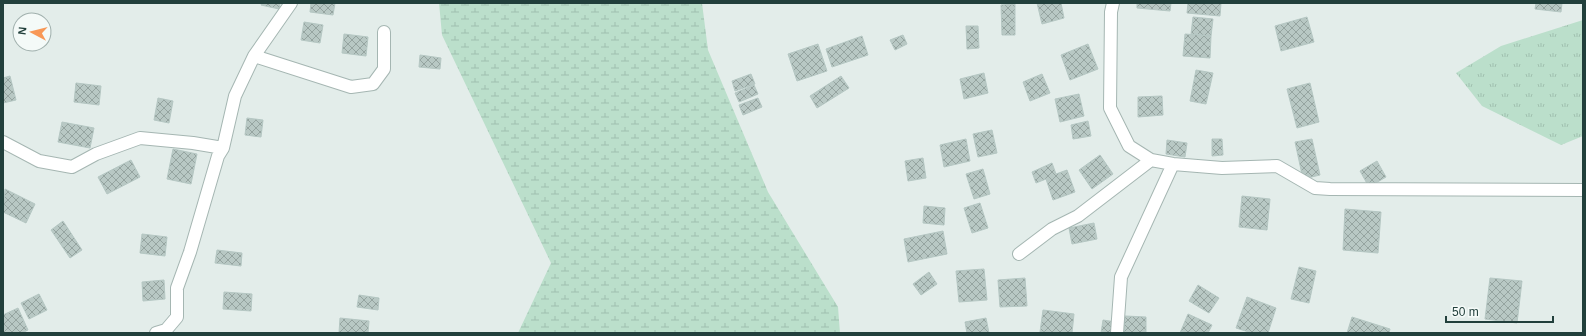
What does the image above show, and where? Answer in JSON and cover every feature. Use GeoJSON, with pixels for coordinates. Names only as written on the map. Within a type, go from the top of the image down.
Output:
{"type":"FeatureCollection","features":[{"type":"Feature","properties":{"kind":"street"},"geometry":{"type":"LineString","coordinates":[[156,333],[166,330],[177,317],[177,288],[190,252],[218,156],[223,148],[235,96],[254,56],[291,3]]}},
{"type":"Feature","properties":{"kind":"street"},"geometry":{"type":"LineString","coordinates":[[1113,3],[1111,12],[1110,108],[1129,146],[1151,160],[1173,164],[1222,168],[1277,166],[1315,188],[1330,190],[1582,190]]}},
{"type":"Feature","properties":{"kind":"street"},"geometry":{"type":"LineString","coordinates":[[254,56],[351,86],[373,84],[384,69],[384,32]]}},
{"type":"Feature","properties":{"kind":"street"},"geometry":{"type":"LineString","coordinates":[[3,142],[39,161],[72,167],[96,154],[140,138],[193,143],[223,148]]}},
{"type":"Feature","properties":{"kind":"street"},"geometry":{"type":"LineString","coordinates":[[1019,254],[1052,228],[1078,216],[1151,160]]}},
{"type":"Feature","properties":{"kind":"street"},"geometry":{"type":"LineString","coordinates":[[1117,333],[1121,277],[1173,164]]}},
{"type":"Feature","properties":{"kind":"green space"},"geometry":{"type":"Polygon","coordinates":[[[439,3],[702,3],[708,50],[768,192],[838,307],[840,333],[518,333],[551,263],[442,35],[439,3]]]}},
{"type":"Feature","properties":{"kind":"green space"},"geometry":{"type":"Polygon","coordinates":[[[1583,20],[1583,136],[1561,145],[1482,106],[1456,73],[1501,46],[1583,20]]]}},
{"type":"Feature","properties":{"kind":"building"},"geometry":{"type":"Polygon","coordinates":[[[262,3],[280,3],[279,9],[261,5],[262,3]]]}},
{"type":"Feature","properties":{"kind":"building"},"geometry":{"type":"Polygon","coordinates":[[[311,3],[335,3],[333,15],[310,12],[311,3]]]}},
{"type":"Feature","properties":{"kind":"building"},"geometry":{"type":"Polygon","coordinates":[[[1037,3],[1061,3],[1064,18],[1042,24],[1037,3]]]}},
{"type":"Feature","properties":{"kind":"building"},"geometry":{"type":"Polygon","coordinates":[[[1137,3],[1171,3],[1170,11],[1137,8],[1137,3]]]}},
{"type":"Feature","properties":{"kind":"building"},"geometry":{"type":"Polygon","coordinates":[[[1188,3],[1221,3],[1220,16],[1187,13],[1188,3]]]}},
{"type":"Feature","properties":{"kind":"building"},"geometry":{"type":"Polygon","coordinates":[[[1536,3],[1562,3],[1561,12],[1535,9],[1536,3]]]}},
{"type":"Feature","properties":{"kind":"building"},"geometry":{"type":"Polygon","coordinates":[[[1015,4],[1015,35],[1002,35],[1001,5],[1015,4]]]}},
{"type":"Feature","properties":{"kind":"building"},"geometry":{"type":"Polygon","coordinates":[[[1193,17],[1213,19],[1211,36],[1191,34],[1193,17]]]}},
{"type":"Feature","properties":{"kind":"building"},"geometry":{"type":"Polygon","coordinates":[[[1307,17],[1314,42],[1281,51],[1275,26],[1307,17]]]}},
{"type":"Feature","properties":{"kind":"building"},"geometry":{"type":"Polygon","coordinates":[[[304,22],[323,25],[320,43],[301,40],[304,22]]]}},
{"type":"Feature","properties":{"kind":"building"},"geometry":{"type":"Polygon","coordinates":[[[966,26],[978,26],[979,48],[967,49],[966,26]]]}},
{"type":"Feature","properties":{"kind":"building"},"geometry":{"type":"Polygon","coordinates":[[[344,34],[368,37],[366,56],[342,53],[344,34]]]}},
{"type":"Feature","properties":{"kind":"building"},"geometry":{"type":"Polygon","coordinates":[[[1185,34],[1211,36],[1210,58],[1183,56],[1185,34]]]}},
{"type":"Feature","properties":{"kind":"building"},"geometry":{"type":"Polygon","coordinates":[[[903,35],[907,44],[895,50],[890,40],[903,35]]]}},
{"type":"Feature","properties":{"kind":"building"},"geometry":{"type":"Polygon","coordinates":[[[862,36],[868,55],[832,67],[826,49],[862,36]]]}},
{"type":"Feature","properties":{"kind":"building"},"geometry":{"type":"Polygon","coordinates":[[[818,44],[827,71],[797,81],[788,54],[818,44]]]}},
{"type":"Feature","properties":{"kind":"building"},"geometry":{"type":"Polygon","coordinates":[[[1088,44],[1098,69],[1070,80],[1061,55],[1088,44]]]}},
{"type":"Feature","properties":{"kind":"building"},"geometry":{"type":"Polygon","coordinates":[[[420,55],[441,58],[440,69],[419,67],[420,55]]]}},
{"type":"Feature","properties":{"kind":"building"},"geometry":{"type":"Polygon","coordinates":[[[1196,70],[1213,73],[1206,104],[1190,101],[1196,70]]]}},
{"type":"Feature","properties":{"kind":"building"},"geometry":{"type":"Polygon","coordinates":[[[984,73],[988,93],[964,99],[960,79],[984,73]]]}},
{"type":"Feature","properties":{"kind":"building"},"geometry":{"type":"Polygon","coordinates":[[[751,74],[755,84],[735,91],[732,81],[751,74]]]}},
{"type":"Feature","properties":{"kind":"building"},"geometry":{"type":"Polygon","coordinates":[[[1042,74],[1050,93],[1030,101],[1023,82],[1042,74]]]}},
{"type":"Feature","properties":{"kind":"building"},"geometry":{"type":"Polygon","coordinates":[[[10,76],[16,100],[3,103],[3,78],[10,76]]]}},
{"type":"Feature","properties":{"kind":"building"},"geometry":{"type":"Polygon","coordinates":[[[841,76],[849,88],[817,108],[810,96],[841,76]]]}},
{"type":"Feature","properties":{"kind":"building"},"geometry":{"type":"Polygon","coordinates":[[[76,83],[101,86],[99,105],[74,102],[76,83]]]}},
{"type":"Feature","properties":{"kind":"building"},"geometry":{"type":"Polygon","coordinates":[[[1310,83],[1319,122],[1297,128],[1287,89],[1310,83]]]}},
{"type":"Feature","properties":{"kind":"building"},"geometry":{"type":"Polygon","coordinates":[[[754,85],[758,94],[739,102],[735,93],[754,85]]]}},
{"type":"Feature","properties":{"kind":"building"},"geometry":{"type":"Polygon","coordinates":[[[1079,94],[1084,116],[1060,122],[1055,99],[1079,94]]]}},
{"type":"Feature","properties":{"kind":"building"},"geometry":{"type":"Polygon","coordinates":[[[1162,96],[1163,115],[1138,117],[1138,97],[1162,96]]]}},
{"type":"Feature","properties":{"kind":"building"},"geometry":{"type":"Polygon","coordinates":[[[158,98],[173,101],[169,123],[154,120],[158,98]]]}},
{"type":"Feature","properties":{"kind":"building"},"geometry":{"type":"Polygon","coordinates":[[[758,98],[762,107],[743,115],[739,105],[758,98]]]}},
{"type":"Feature","properties":{"kind":"building"},"geometry":{"type":"Polygon","coordinates":[[[247,118],[263,120],[261,137],[245,135],[247,118]]]}},
{"type":"Feature","properties":{"kind":"building"},"geometry":{"type":"Polygon","coordinates":[[[1088,121],[1091,136],[1073,139],[1071,125],[1088,121]]]}},
{"type":"Feature","properties":{"kind":"building"},"geometry":{"type":"Polygon","coordinates":[[[62,122],[94,128],[90,148],[58,142],[62,122]]]}},
{"type":"Feature","properties":{"kind":"building"},"geometry":{"type":"Polygon","coordinates":[[[992,130],[997,153],[978,157],[973,134],[992,130]]]}},
{"type":"Feature","properties":{"kind":"building"},"geometry":{"type":"Polygon","coordinates":[[[966,139],[970,161],[944,167],[940,145],[966,139]]]}},
{"type":"Feature","properties":{"kind":"building"},"geometry":{"type":"Polygon","coordinates":[[[1212,139],[1222,139],[1223,155],[1212,156],[1212,139]]]}},
{"type":"Feature","properties":{"kind":"building"},"geometry":{"type":"Polygon","coordinates":[[[1312,139],[1320,175],[1303,179],[1295,142],[1312,139]]]}},
{"type":"Feature","properties":{"kind":"building"},"geometry":{"type":"Polygon","coordinates":[[[1167,140],[1187,143],[1185,157],[1166,154],[1167,140]]]}},
{"type":"Feature","properties":{"kind":"building"},"geometry":{"type":"Polygon","coordinates":[[[173,149],[197,154],[191,184],[167,179],[173,149]]]}},
{"type":"Feature","properties":{"kind":"building"},"geometry":{"type":"Polygon","coordinates":[[[1100,155],[1113,174],[1092,189],[1079,170],[1100,155]]]}},
{"type":"Feature","properties":{"kind":"building"},"geometry":{"type":"Polygon","coordinates":[[[923,158],[926,178],[908,181],[905,161],[923,158]]]}},
{"type":"Feature","properties":{"kind":"building"},"geometry":{"type":"Polygon","coordinates":[[[131,160],[140,177],[107,194],[98,177],[131,160]]]}},
{"type":"Feature","properties":{"kind":"building"},"geometry":{"type":"Polygon","coordinates":[[[1377,161],[1386,177],[1369,187],[1360,171],[1377,161]]]}},
{"type":"Feature","properties":{"kind":"building"},"geometry":{"type":"Polygon","coordinates":[[[1052,163],[1056,174],[1067,170],[1075,192],[1053,200],[1046,179],[1036,183],[1032,172],[1052,163]]]}},
{"type":"Feature","properties":{"kind":"building"},"geometry":{"type":"Polygon","coordinates":[[[983,169],[990,194],[974,199],[966,174],[983,169]]]}},
{"type":"Feature","properties":{"kind":"building"},"geometry":{"type":"Polygon","coordinates":[[[5,189],[35,204],[26,223],[3,212],[5,189]]]}},
{"type":"Feature","properties":{"kind":"building"},"geometry":{"type":"Polygon","coordinates":[[[1242,196],[1270,199],[1267,230],[1239,227],[1242,196]]]}},
{"type":"Feature","properties":{"kind":"building"},"geometry":{"type":"Polygon","coordinates":[[[980,203],[988,228],[972,233],[964,208],[980,203]]]}},
{"type":"Feature","properties":{"kind":"building"},"geometry":{"type":"Polygon","coordinates":[[[924,206],[945,208],[944,225],[923,223],[924,206]]]}},
{"type":"Feature","properties":{"kind":"building"},"geometry":{"type":"Polygon","coordinates":[[[1345,209],[1381,212],[1378,253],[1343,250],[1345,209]]]}},
{"type":"Feature","properties":{"kind":"building"},"geometry":{"type":"Polygon","coordinates":[[[63,221],[82,250],[70,258],[51,230],[63,221]]]}},
{"type":"Feature","properties":{"kind":"building"},"geometry":{"type":"Polygon","coordinates":[[[1094,223],[1097,239],[1072,244],[1069,228],[1094,223]]]}},
{"type":"Feature","properties":{"kind":"building"},"geometry":{"type":"Polygon","coordinates":[[[943,231],[947,254],[908,262],[904,239],[943,231]]]}},
{"type":"Feature","properties":{"kind":"building"},"geometry":{"type":"Polygon","coordinates":[[[142,234],[167,237],[165,256],[140,253],[142,234]]]}},
{"type":"Feature","properties":{"kind":"building"},"geometry":{"type":"Polygon","coordinates":[[[217,250],[242,253],[241,266],[215,263],[217,250]]]}},
{"type":"Feature","properties":{"kind":"building"},"geometry":{"type":"Polygon","coordinates":[[[1299,267],[1316,271],[1309,303],[1291,299],[1299,267]]]}},
{"type":"Feature","properties":{"kind":"building"},"geometry":{"type":"Polygon","coordinates":[[[984,269],[987,300],[959,302],[956,271],[984,269]]]}},
{"type":"Feature","properties":{"kind":"building"},"geometry":{"type":"Polygon","coordinates":[[[929,272],[937,284],[921,295],[913,284],[929,272]]]}},
{"type":"Feature","properties":{"kind":"building"},"geometry":{"type":"Polygon","coordinates":[[[1025,278],[1027,306],[1000,307],[998,280],[1025,278]]]}},
{"type":"Feature","properties":{"kind":"building"},"geometry":{"type":"Polygon","coordinates":[[[1490,278],[1522,281],[1517,323],[1485,319],[1490,278]]]}},
{"type":"Feature","properties":{"kind":"building"},"geometry":{"type":"Polygon","coordinates":[[[164,280],[165,299],[143,301],[142,282],[164,280]]]}},
{"type":"Feature","properties":{"kind":"building"},"geometry":{"type":"Polygon","coordinates":[[[1198,285],[1219,298],[1209,313],[1189,301],[1198,285]]]}},
{"type":"Feature","properties":{"kind":"building"},"geometry":{"type":"Polygon","coordinates":[[[224,292],[252,294],[251,311],[223,309],[224,292]]]}},
{"type":"Feature","properties":{"kind":"building"},"geometry":{"type":"Polygon","coordinates":[[[39,294],[47,310],[29,319],[21,303],[39,294]]]}},
{"type":"Feature","properties":{"kind":"building"},"geometry":{"type":"Polygon","coordinates":[[[359,295],[379,298],[378,310],[357,307],[359,295]]]}},
{"type":"Feature","properties":{"kind":"building"},"geometry":{"type":"Polygon","coordinates":[[[1247,297],[1276,308],[1268,333],[1252,333],[1236,328],[1247,297]]]}},
{"type":"Feature","properties":{"kind":"building"},"geometry":{"type":"Polygon","coordinates":[[[18,308],[28,330],[22,333],[3,333],[3,315],[18,308]]]}},
{"type":"Feature","properties":{"kind":"building"},"geometry":{"type":"Polygon","coordinates":[[[1043,310],[1074,314],[1072,333],[1040,332],[1043,310]]]}},
{"type":"Feature","properties":{"kind":"building"},"geometry":{"type":"Polygon","coordinates":[[[1188,314],[1212,325],[1208,333],[1180,333],[1188,314]]]}},
{"type":"Feature","properties":{"kind":"building"},"geometry":{"type":"Polygon","coordinates":[[[1125,316],[1146,317],[1146,333],[1124,333],[1125,316]]]}},
{"type":"Feature","properties":{"kind":"building"},"geometry":{"type":"Polygon","coordinates":[[[1352,317],[1390,329],[1389,333],[1347,333],[1352,317]]]}},
{"type":"Feature","properties":{"kind":"building"},"geometry":{"type":"Polygon","coordinates":[[[340,318],[369,321],[368,333],[339,333],[340,318]]]}},
{"type":"Feature","properties":{"kind":"building"},"geometry":{"type":"Polygon","coordinates":[[[986,318],[989,333],[967,333],[965,322],[986,318]]]}},
{"type":"Feature","properties":{"kind":"building"},"geometry":{"type":"Polygon","coordinates":[[[1103,320],[1116,322],[1115,333],[1101,333],[1103,320]]]}}]}
